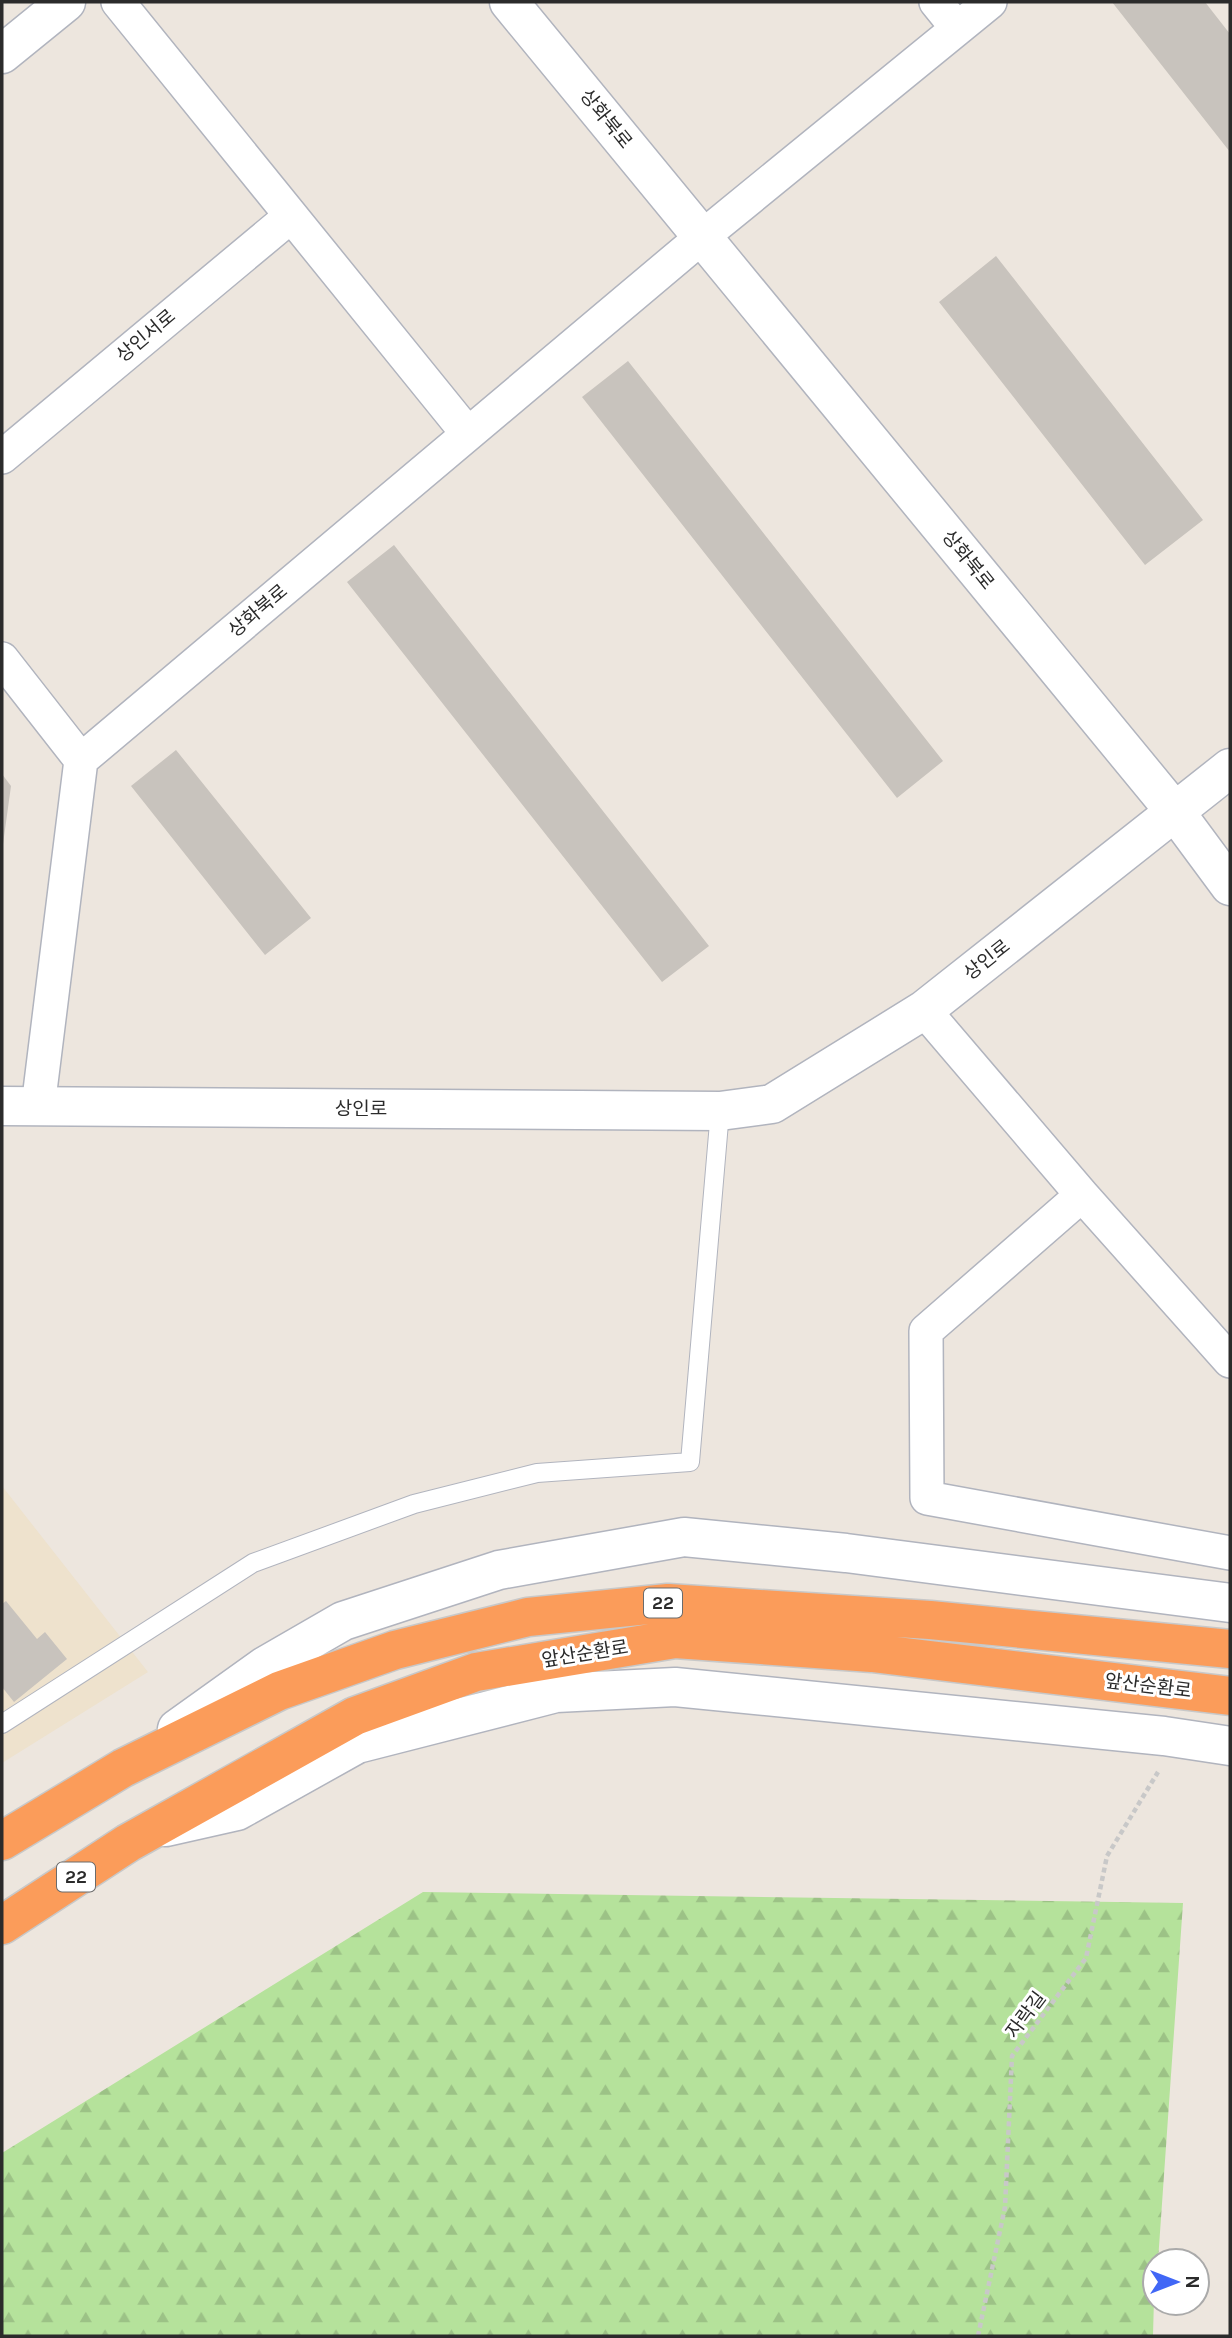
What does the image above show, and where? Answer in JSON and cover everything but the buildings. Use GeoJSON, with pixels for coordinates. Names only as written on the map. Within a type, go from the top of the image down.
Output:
{"type":"FeatureCollection","features":[{"type":"Feature","properties":{"kind":"highway","name":"앞산순환로"},"geometry":{"type":"LineString","coordinates":[[2,1841],[123,1768],[279,1691],[395,1650],[528,1617],[668,1603],[930,1620],[1230,1650]]}},
{"type":"Feature","properties":{"kind":"highway","name":"앞산순환로"},"geometry":{"type":"LineString","coordinates":[[2,1925],[150,1830],[355,1716],[475,1672],[675,1639],[872,1653],[1230,1696]]}},
{"type":"Feature","properties":{"kind":"street"},"geometry":{"type":"LineString","coordinates":[[2,54],[66,2]]}},
{"type":"Feature","properties":{"kind":"street"},"geometry":{"type":"LineString","coordinates":[[118,2],[468,434]]}},
{"type":"Feature","properties":{"kind":"street","name":"상화북로"},"geometry":{"type":"LineString","coordinates":[[509,2],[1176,813],[1230,886]]}},
{"type":"Feature","properties":{"kind":"street"},"geometry":{"type":"LineString","coordinates":[[936,2],[957,28]]}},
{"type":"Feature","properties":{"kind":"street","name":"상화북로"},"geometry":{"type":"LineString","coordinates":[[80,760],[702,237],[990,2]]}},
{"type":"Feature","properties":{"kind":"street","name":"상인서로"},"geometry":{"type":"LineString","coordinates":[[2,457],[291,215]]}},
{"type":"Feature","properties":{"kind":"street"},"geometry":{"type":"LineString","coordinates":[[2,659],[80,760],[20,1107]]}},
{"type":"Feature","properties":{"kind":"street","name":"상인로"},"geometry":{"type":"LineString","coordinates":[[20,1107],[720,1111],[772,1104],[924,1010],[1230,768]]}},
{"type":"Feature","properties":{"kind":"street"},"geometry":{"type":"LineString","coordinates":[[924,1010],[1082,1195],[1226,1349]]}},
{"type":"Feature","properties":{"kind":"street"},"geometry":{"type":"LineString","coordinates":[[1082,1195],[926,1331],[927,1498],[1230,1553]]}},
{"type":"Feature","properties":{"kind":"street"},"geometry":{"type":"LineString","coordinates":[[123,1768],[265,1666],[343,1621],[499,1570],[684,1537],[846,1553],[1230,1603]]}},
{"type":"Feature","properties":{"kind":"street"},"geometry":{"type":"LineString","coordinates":[[150,1830],[237,1811],[357,1744],[556,1693],[675,1687],[1230,1746]]}},
{"type":"Feature","properties":{"kind":"lane"},"geometry":{"type":"LineString","coordinates":[[2,1724],[254,1563],[414,1504],[537,1473],[690,1462],[720,1111]]}},
{"type":"Feature","properties":{"kind":"path","name":"자락길"},"geometry":{"type":"LineString","coordinates":[[978,2336],[1004,2207],[1012,2056],[1087,1958],[1107,1856],[1178,1739]]}},
{"type":"Feature","properties":{"kind":"shaded area"},"geometry":{"type":"Polygon","coordinates":[[[2,1486],[148,1672],[2,1763],[2,1486]]]}},
{"type":"Feature","properties":{"kind":"green space"},"geometry":{"type":"Polygon","coordinates":[[[423,1892],[1183,1903],[1159,2247],[1141,2247],[1141,2317],[1154,2317],[1153,2336],[2,2336],[2,2153],[423,1892]]]}}]}
